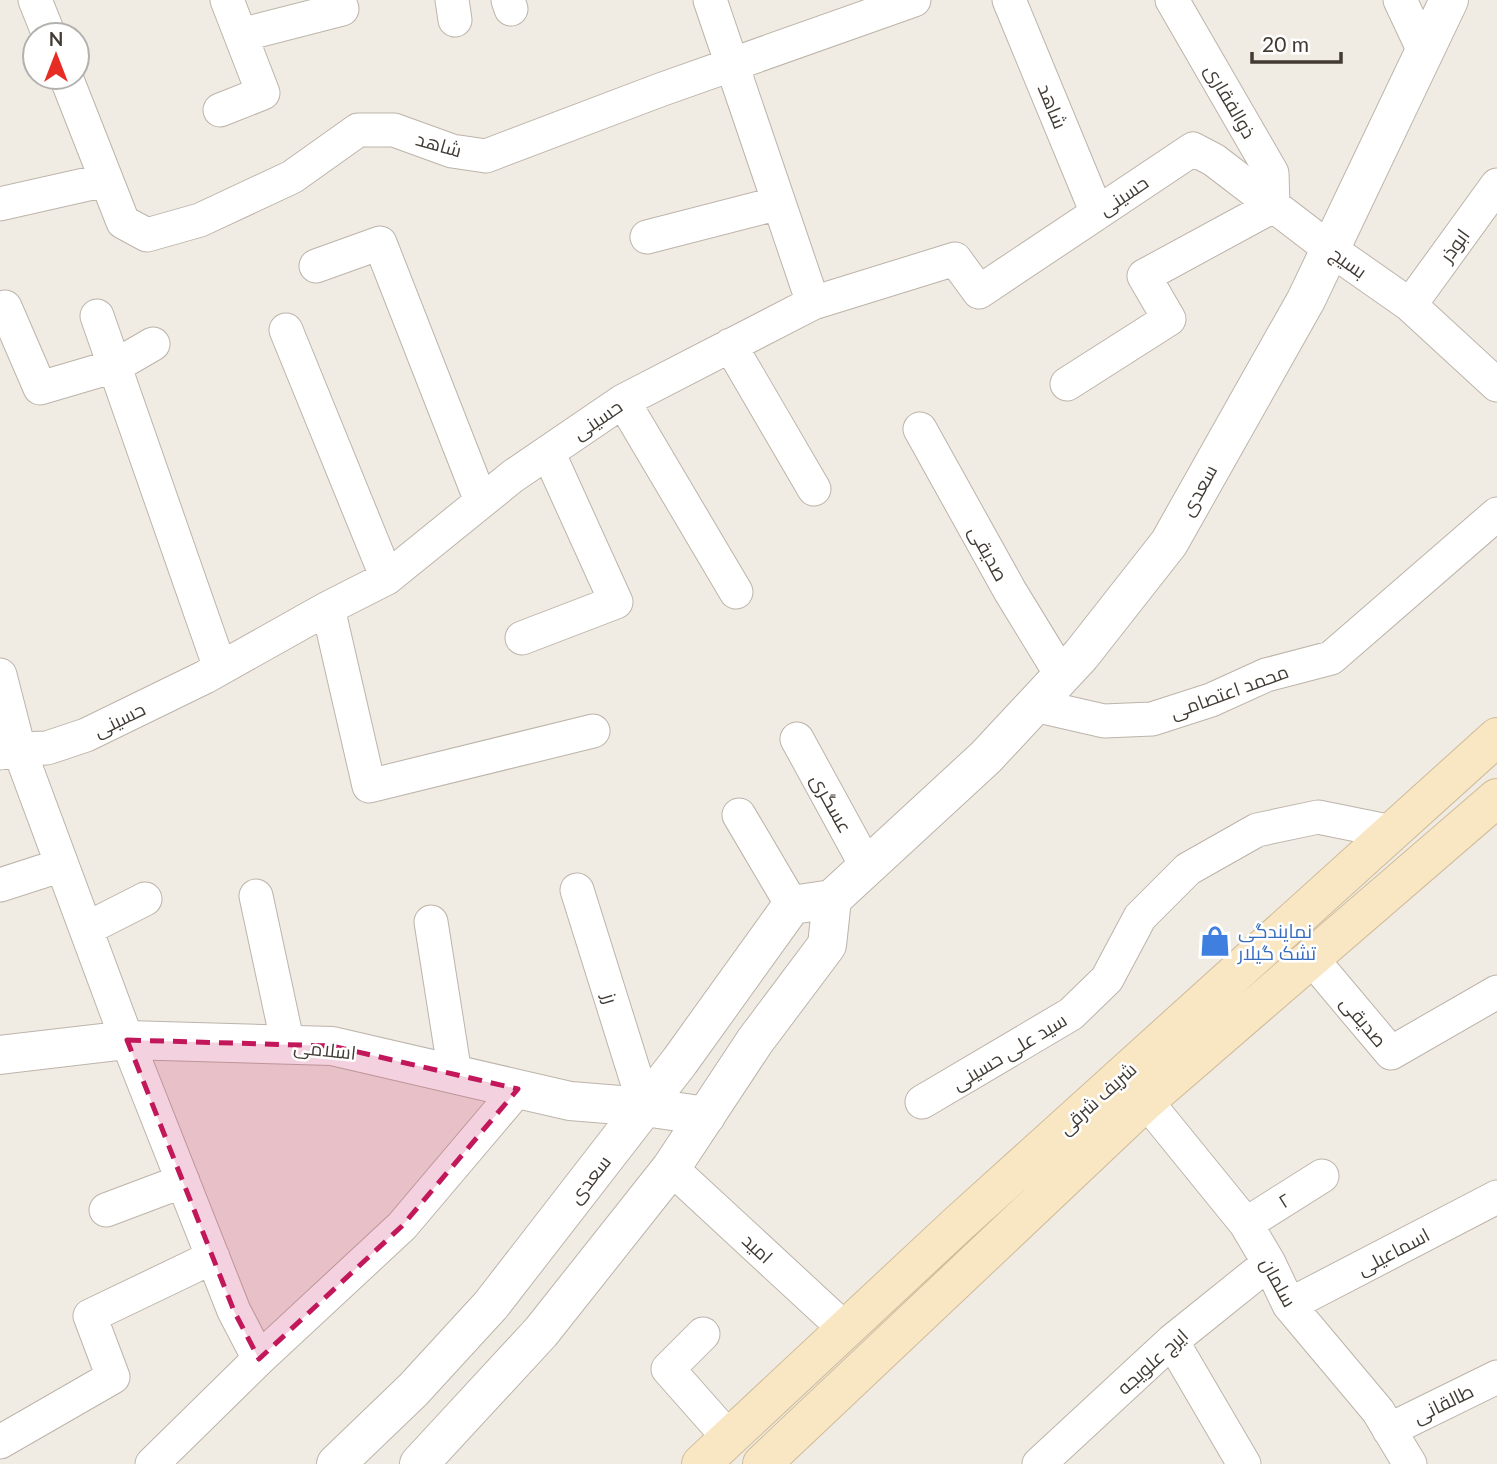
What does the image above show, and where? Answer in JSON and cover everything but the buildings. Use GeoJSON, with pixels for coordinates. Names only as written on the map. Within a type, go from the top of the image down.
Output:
{"type":"FeatureCollection","features":[{"type":"Feature","properties":{"kind":"main road","name":"شریف شرقی"},"geometry":{"type":"LineString","coordinates":[[701,1464],[958,1224],[1497,737]]}},
{"type":"Feature","properties":{"kind":"main road","name":"شریف شرقی"},"geometry":{"type":"LineString","coordinates":[[773,1460],[1146,1101],[1497,797]]}},
{"type":"Feature","properties":{"kind":"street"},"geometry":{"type":"LineString","coordinates":[[35,0],[43,21]]}},
{"type":"Feature","properties":{"kind":"street"},"geometry":{"type":"LineString","coordinates":[[220,110],[263,93],[227,0]]}},
{"type":"Feature","properties":{"kind":"street"},"geometry":{"type":"LineString","coordinates":[[241,35],[342,9],[339,0]]}},
{"type":"Feature","properties":{"kind":"street"},"geometry":{"type":"LineString","coordinates":[[710,0],[813,303]]}},
{"type":"Feature","properties":{"kind":"street","name":"شاهد"},"geometry":{"type":"LineString","coordinates":[[71,91],[123,222],[147,235],[200,220],[292,177],[358,130],[394,130],[452,150],[486,156],[914,0]]}},
{"type":"Feature","properties":{"kind":"street","name":"شاهد"},"geometry":{"type":"LineString","coordinates":[[1009,0],[1097,213]]}},
{"type":"Feature","properties":{"kind":"street","name":"ذوالفقاری"},"geometry":{"type":"LineString","coordinates":[[1172,0],[1272,173],[1273,206]]}},
{"type":"Feature","properties":{"kind":"street"},"geometry":{"type":"LineString","coordinates":[[1400,0],[1424,51]]}},
{"type":"Feature","properties":{"kind":"street","name":"سعدی"},"geometry":{"type":"LineString","coordinates":[[832,899],[986,757],[1081,655],[1168,543],[1306,300],[1449,0]]}},
{"type":"Feature","properties":{"kind":"street","name":"حسینی"},"geometry":{"type":"LineString","coordinates":[[9,751],[47,748],[86,736],[387,578],[513,477],[623,401],[730,345],[813,303],[955,259],[979,292],[1193,149]]}},
{"type":"Feature","properties":{"kind":"street","name":"بسیج"},"geometry":{"type":"LineString","coordinates":[[1193,149],[1214,160],[1330,249],[1410,305],[1497,385]]}},
{"type":"Feature","properties":{"kind":"street"},"geometry":{"type":"LineString","coordinates":[[0,204],[106,180]]}},
{"type":"Feature","properties":{"kind":"street","name":"ابوذر"},"geometry":{"type":"LineString","coordinates":[[1410,305],[1497,185]]}},
{"type":"Feature","properties":{"kind":"street"},"geometry":{"type":"LineString","coordinates":[[647,237],[779,203]]}},
{"type":"Feature","properties":{"kind":"street"},"geometry":{"type":"LineString","coordinates":[[1067,384],[1169,319],[1144,276],[1273,206]]}},
{"type":"Feature","properties":{"kind":"street"},"geometry":{"type":"LineString","coordinates":[[316,266],[380,243],[481,501]]}},
{"type":"Feature","properties":{"kind":"street"},"geometry":{"type":"LineString","coordinates":[[5,307],[40,388],[115,366],[153,344]]}},
{"type":"Feature","properties":{"kind":"street"},"geometry":{"type":"LineString","coordinates":[[97,316],[220,668]]}},
{"type":"Feature","properties":{"kind":"street"},"geometry":{"type":"LineString","coordinates":[[286,330],[387,578]]}},
{"type":"Feature","properties":{"kind":"street"},"geometry":{"type":"LineString","coordinates":[[730,345],[814,489]]}},
{"type":"Feature","properties":{"kind":"street"},"geometry":{"type":"LineString","coordinates":[[623,401],[736,592]]}},
{"type":"Feature","properties":{"kind":"street","name":"صدیقی"},"geometry":{"type":"LineString","coordinates":[[920,429],[1010,591],[1062,676]]}},
{"type":"Feature","properties":{"kind":"street"},"geometry":{"type":"LineString","coordinates":[[522,638],[616,602],[548,452]]}},
{"type":"Feature","properties":{"kind":"street","name":"محمد اعتصامی"},"geometry":{"type":"LineString","coordinates":[[1034,705],[1104,721],[1152,719],[1211,699],[1266,675],[1331,658],[1497,514]]}},
{"type":"Feature","properties":{"kind":"street"},"geometry":{"type":"LineString","coordinates":[[328,608],[369,786],[593,732]]}},
{"type":"Feature","properties":{"kind":"street"},"geometry":{"type":"LineString","coordinates":[[0,675],[9,751],[62,865],[127,1040],[234,1311],[259,1359]]}},
{"type":"Feature","properties":{"kind":"street","name":"عسگری"},"geometry":{"type":"LineString","coordinates":[[797,739],[867,867]]}},
{"type":"Feature","properties":{"kind":"street"},"geometry":{"type":"LineString","coordinates":[[419,1464],[541,1332],[671,1168],[755,1041],[827,945],[832,899],[792,905],[739,815]]}},
{"type":"Feature","properties":{"kind":"street","name":"سید علی حسینی"},"geometry":{"type":"LineString","coordinates":[[922,1102],[1072,1014],[1107,979],[1140,917],[1188,869],[1257,830],[1318,817],[1392,832]]}},
{"type":"Feature","properties":{"kind":"street"},"geometry":{"type":"LineString","coordinates":[[0,885],[62,865]]}},
{"type":"Feature","properties":{"kind":"street","name":"رز"},"geometry":{"type":"LineString","coordinates":[[577,890],[645,1107]]}},
{"type":"Feature","properties":{"kind":"street"},"geometry":{"type":"LineString","coordinates":[[256,896],[288,1045]]}},
{"type":"Feature","properties":{"kind":"street"},"geometry":{"type":"LineString","coordinates":[[86,929],[145,899]]}},
{"type":"Feature","properties":{"kind":"street","name":"سعدی"},"geometry":{"type":"LineString","coordinates":[[336,1464],[413,1390],[491,1305],[680,1061],[792,905]]}},
{"type":"Feature","properties":{"kind":"street"},"geometry":{"type":"LineString","coordinates":[[431,922],[455,1074]]}},
{"type":"Feature","properties":{"kind":"street","name":"صدیقی"},"geometry":{"type":"LineString","coordinates":[[1312,958],[1391,1053],[1497,992]]}},
{"type":"Feature","properties":{"kind":"street","name":"اسلامی"},"geometry":{"type":"LineString","coordinates":[[0,1055],[127,1040],[332,1046],[570,1101],[645,1107],[706,1116]]}},
{"type":"Feature","properties":{"kind":"street"},"geometry":{"type":"LineString","coordinates":[[155,1463],[259,1359],[402,1226],[518,1089]]}},
{"type":"Feature","properties":{"kind":"street","name":"سلمان"},"geometry":{"type":"LineString","coordinates":[[1146,1101],[1246,1224],[1289,1305],[1378,1411],[1410,1464]]}},
{"type":"Feature","properties":{"kind":"street","name":"امید"},"geometry":{"type":"LineString","coordinates":[[671,1168],[845,1329]]}},
{"type":"Feature","properties":{"kind":"street","name":"۲"},"geometry":{"type":"LineString","coordinates":[[1246,1224],[1322,1176]]}},
{"type":"Feature","properties":{"kind":"street"},"geometry":{"type":"LineString","coordinates":[[106,1210],[183,1181]]}},
{"type":"Feature","properties":{"kind":"street","name":"اسماعیلی"},"geometry":{"type":"LineString","coordinates":[[1289,1305],[1497,1197]]}},
{"type":"Feature","properties":{"kind":"street"},"geometry":{"type":"LineString","coordinates":[[0,1442],[113,1377],[90,1316],[213,1258]]}},
{"type":"Feature","properties":{"kind":"street","name":"ایرج علویجه"},"geometry":{"type":"LineString","coordinates":[[1039,1464],[1071,1453],[1172,1341],[1269,1264]]}},
{"type":"Feature","properties":{"kind":"street"},"geometry":{"type":"LineString","coordinates":[[704,1334],[668,1369],[729,1438]]}},
{"type":"Feature","properties":{"kind":"street"},"geometry":{"type":"LineString","coordinates":[[1172,1341],[1244,1464]]}},
{"type":"Feature","properties":{"kind":"street","name":"طالقانی"},"geometry":{"type":"LineString","coordinates":[[1389,1430],[1497,1377]]}},
{"type":"Feature","properties":{"kind":"highlighted area"},"geometry":{"type":"Polygon","coordinates":[[[127,1040],[332,1046],[518,1089],[402,1226],[259,1359],[234,1311],[127,1040]]]}},
{"type":"Feature","properties":{"kind":"place","name":"نمایندگی تشک گیلار"},"geometry":{"type":"Point","coordinates":[1215,941]}}]}
